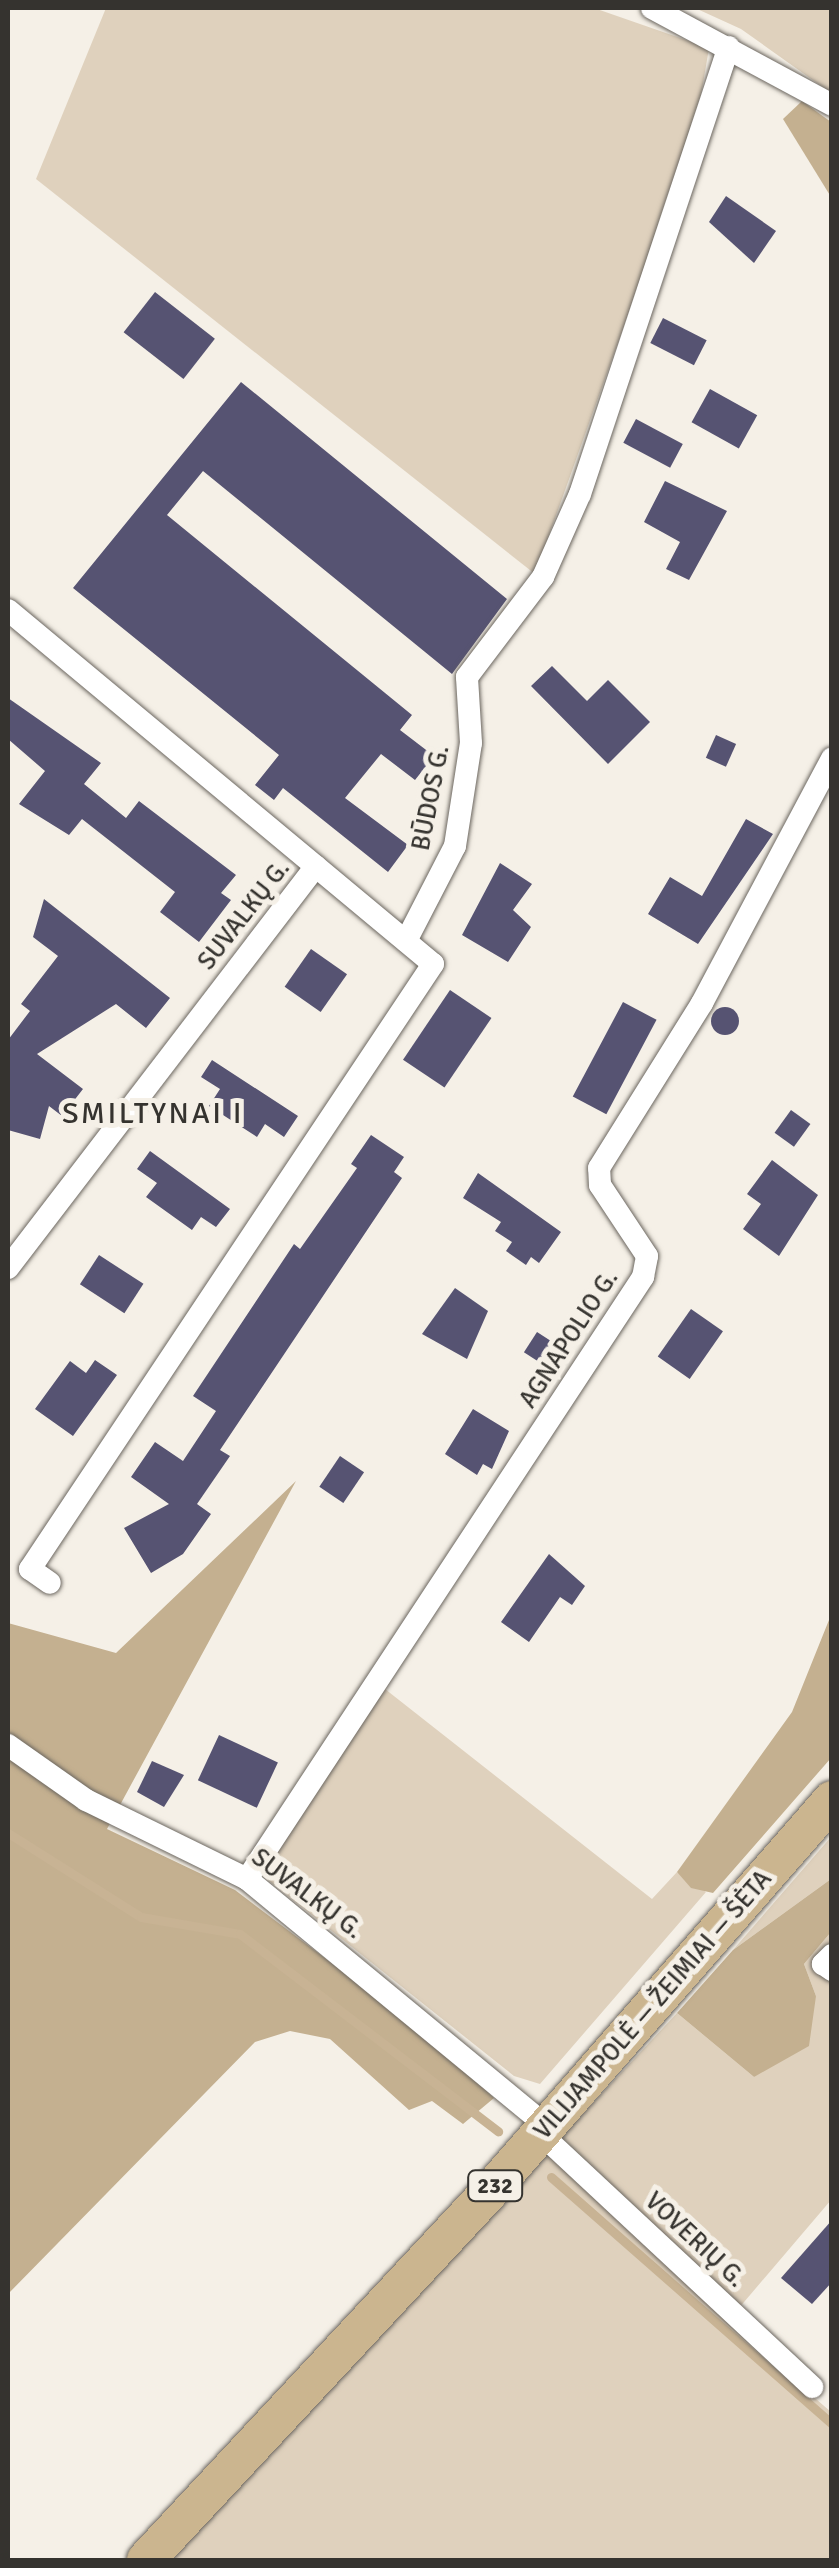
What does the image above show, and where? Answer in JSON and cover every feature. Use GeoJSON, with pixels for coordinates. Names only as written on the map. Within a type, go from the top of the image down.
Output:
{"type":"FeatureCollection","features":[{"type":"Feature","properties":{"kind":"main road","name":"VILIJAMPOLĖ — ŽEIMIAI — ŠĖTA"},"geometry":{"type":"LineString","coordinates":[[146,2560],[544,2130],[832,1800]]}},
{"type":"Feature","properties":{"kind":"street"},"geometry":{"type":"LineString","coordinates":[[652,8],[832,105]]}},
{"type":"Feature","properties":{"kind":"street","name":"BŪDOS G."},"geometry":{"type":"LineString","coordinates":[[406,941],[454,846],[471,744],[467,678],[543,577],[580,494],[729,47]]}},
{"type":"Feature","properties":{"kind":"street","name":"SUVALKŲ G."},"geometry":{"type":"LineString","coordinates":[[8,610],[316,866],[8,1268]]}},
{"type":"Feature","properties":{"kind":"street","name":"AGNAPOLIO G."},"geometry":{"type":"LineString","coordinates":[[246,1879],[643,1277],[648,1256],[600,1185],[599,1168],[702,1002],[832,758]]}},
{"type":"Feature","properties":{"kind":"street"},"geometry":{"type":"LineString","coordinates":[[50,1583],[30,1569],[432,964],[316,866]]}},
{"type":"Feature","properties":{"kind":"street","name":"SUVALKŲ G."},"geometry":{"type":"LineString","coordinates":[[8,1745],[86,1800],[246,1879],[544,2130]]}},
{"type":"Feature","properties":{"kind":"street"},"geometry":{"type":"LineString","coordinates":[[832,1955],[824,1964],[832,1970]]}},
{"type":"Feature","properties":{"kind":"street","name":"VOVERIŲ G."},"geometry":{"type":"LineString","coordinates":[[544,2130],[812,2387]]}},
{"type":"Feature","properties":{"kind":"shaded area"},"geometry":{"type":"Polygon","coordinates":[[[106,8],[594,8],[709,48],[696,125],[535,574],[36,179],[106,8]]]}},
{"type":"Feature","properties":{"kind":"shaded area"},"geometry":{"type":"Polygon","coordinates":[[[695,8],[831,8],[831,93],[741,29],[695,8]]]}},
{"type":"Feature","properties":{"kind":"shaded area"},"geometry":{"type":"Polygon","coordinates":[[[802,101],[831,122],[831,197],[783,119],[802,101]]]}},
{"type":"Feature","properties":{"kind":"shaded area"},"geometry":{"type":"Polygon","coordinates":[[[296,1481],[107,1829],[235,1890],[420,2030],[494,2098],[463,2124],[432,2101],[409,2110],[330,2039],[290,2031],[255,2042],[8,2294],[8,1623],[116,1653],[296,1481]]]}},
{"type":"Feature","properties":{"kind":"shaded area"},"geometry":{"type":"Polygon","coordinates":[[[831,1615],[831,1758],[713,1893],[691,1888],[677,1872],[792,1712],[831,1615]]]}},
{"type":"Feature","properties":{"kind":"shaded area"},"geometry":{"type":"Polygon","coordinates":[[[385,1689],[652,1899],[677,1872],[706,1892],[540,2084],[514,2076],[259,1873],[385,1689]]]}},
{"type":"Feature","properties":{"kind":"shaded area"},"geometry":{"type":"Polygon","coordinates":[[[831,1837],[831,1879],[733,1950],[831,1837]]]}},
{"type":"Feature","properties":{"kind":"shaded area"},"geometry":{"type":"Polygon","coordinates":[[[831,1879],[831,1932],[804,1964],[816,1996],[809,2046],[754,2077],[677,2013],[733,1950],[831,1879]]]}},
{"type":"Feature","properties":{"kind":"shaded area"},"geometry":{"type":"Polygon","coordinates":[[[831,1932],[831,2200],[727,2322],[831,2412],[831,2560],[167,2560],[677,2013],[754,2077],[816,1996],[804,1964],[831,1932]]]}},
{"type":"Feature","properties":{"kind":"building"},"geometry":{"type":"Polygon","coordinates":[[[726,196],[776,231],[754,263],[709,222],[726,196]]]}},
{"type":"Feature","properties":{"kind":"building"},"geometry":{"type":"Polygon","coordinates":[[[155,292],[215,339],[183,379],[124,332],[155,292]]]}},
{"type":"Feature","properties":{"kind":"building"},"geometry":{"type":"Polygon","coordinates":[[[663,318],[707,340],[694,365],[650,343],[663,318]]]}},
{"type":"Feature","properties":{"kind":"building"},"geometry":{"type":"Polygon","coordinates":[[[241,382],[507,599],[452,674],[203,471],[167,515],[412,715],[400,730],[434,756],[415,780],[381,754],[345,798],[408,845],[388,872],[283,788],[274,800],[255,785],[279,755],[73,588],[241,382]]]}},
{"type":"Feature","properties":{"kind":"building"},"geometry":{"type":"Polygon","coordinates":[[[710,389],[757,415],[739,448],[692,422],[710,389]]]}},
{"type":"Feature","properties":{"kind":"building"},"geometry":{"type":"Polygon","coordinates":[[[636,419],[683,444],[670,468],[623,443],[636,419]]]}},
{"type":"Feature","properties":{"kind":"building"},"geometry":{"type":"Polygon","coordinates":[[[665,481],[727,511],[689,580],[666,569],[680,542],[644,522],[665,481]]]}},
{"type":"Feature","properties":{"kind":"building"},"geometry":{"type":"Polygon","coordinates":[[[552,666],[587,701],[608,680],[650,722],[608,764],[531,686],[552,666]]]}},
{"type":"Feature","properties":{"kind":"building"},"geometry":{"type":"Polygon","coordinates":[[[8,698],[101,763],[84,784],[126,818],[139,801],[236,875],[221,893],[231,900],[199,942],[160,912],[175,892],[82,819],[69,835],[19,804],[45,771],[8,739],[8,698]]]}},
{"type":"Feature","properties":{"kind":"building"},"geometry":{"type":"Polygon","coordinates":[[[716,735],[736,744],[726,767],[706,758],[716,735]]]}},
{"type":"Feature","properties":{"kind":"building"},"geometry":{"type":"Polygon","coordinates":[[[746,819],[773,834],[698,944],[648,914],[670,877],[702,896],[746,819]]]}},
{"type":"Feature","properties":{"kind":"building"},"geometry":{"type":"Polygon","coordinates":[[[500,863],[532,884],[513,910],[531,927],[508,962],[462,935],[500,863]]]}},
{"type":"Feature","properties":{"kind":"building"},"geometry":{"type":"Polygon","coordinates":[[[44,899],[170,998],[146,1028],[116,1004],[37,1054],[83,1089],[62,1116],[49,1106],[40,1139],[8,1130],[8,1040],[30,1011],[21,1004],[58,956],[33,937],[44,899]]]}},
{"type":"Feature","properties":{"kind":"building"},"geometry":{"type":"Polygon","coordinates":[[[311,949],[347,974],[321,1012],[285,987],[311,949]]]}},
{"type":"Feature","properties":{"kind":"building"},"geometry":{"type":"Polygon","coordinates":[[[450,990],[491,1018],[444,1088],[403,1060],[450,990]]]}},
{"type":"Feature","properties":{"kind":"building"},"geometry":{"type":"Polygon","coordinates":[[[623,1002],[657,1020],[606,1114],[573,1096],[623,1002]]]}},
{"type":"Feature","properties":{"kind":"building"},"geometry":{"type":"Polygon","coordinates":[[[725,1007],[735,1011],[739,1021],[735,1031],[725,1035],[715,1031],[711,1021],[715,1011],[725,1007]]]}},
{"type":"Feature","properties":{"kind":"building"},"geometry":{"type":"Polygon","coordinates":[[[212,1060],[298,1116],[284,1137],[265,1124],[257,1137],[209,1106],[220,1089],[201,1077],[212,1060]]]}},
{"type":"Feature","properties":{"kind":"building"},"geometry":{"type":"Polygon","coordinates":[[[791,1110],[810,1124],[794,1147],[775,1133],[791,1110]]]}},
{"type":"Feature","properties":{"kind":"building"},"geometry":{"type":"Polygon","coordinates":[[[371,1135],[404,1157],[394,1172],[402,1178],[220,1450],[230,1456],[197,1504],[211,1514],[183,1554],[151,1573],[124,1528],[169,1504],[131,1477],[155,1442],[183,1461],[216,1411],[193,1396],[294,1244],[300,1249],[357,1168],[351,1164],[371,1135]]]}},
{"type":"Feature","properties":{"kind":"building"},"geometry":{"type":"Polygon","coordinates":[[[150,1151],[230,1209],[216,1227],[201,1217],[192,1230],[146,1197],[157,1183],[137,1169],[150,1151]]]}},
{"type":"Feature","properties":{"kind":"building"},"geometry":{"type":"Polygon","coordinates":[[[772,1160],[818,1195],[779,1256],[743,1229],[761,1204],[747,1194],[772,1160]]]}},
{"type":"Feature","properties":{"kind":"building"},"geometry":{"type":"Polygon","coordinates":[[[478,1173],[561,1232],[539,1263],[531,1257],[526,1265],[506,1251],[512,1242],[495,1231],[501,1222],[463,1198],[478,1173]]]}},
{"type":"Feature","properties":{"kind":"building"},"geometry":{"type":"Polygon","coordinates":[[[99,1255],[143,1284],[124,1313],[80,1284],[99,1255]]]}},
{"type":"Feature","properties":{"kind":"building"},"geometry":{"type":"Polygon","coordinates":[[[455,1288],[488,1311],[467,1359],[422,1334],[455,1288]]]}},
{"type":"Feature","properties":{"kind":"building"},"geometry":{"type":"Polygon","coordinates":[[[691,1309],[723,1331],[690,1379],[658,1357],[691,1309]]]}},
{"type":"Feature","properties":{"kind":"building"},"geometry":{"type":"Polygon","coordinates":[[[537,1332],[562,1348],[549,1368],[524,1352],[537,1332]]]}},
{"type":"Feature","properties":{"kind":"building"},"geometry":{"type":"Polygon","coordinates":[[[95,1360],[117,1375],[73,1436],[35,1409],[70,1361],[86,1373],[95,1360]]]}},
{"type":"Feature","properties":{"kind":"building"},"geometry":{"type":"Polygon","coordinates":[[[473,1409],[509,1431],[492,1469],[483,1464],[477,1475],[445,1454],[473,1409]]]}},
{"type":"Feature","properties":{"kind":"building"},"geometry":{"type":"Polygon","coordinates":[[[340,1456],[364,1472],[343,1503],[319,1487],[340,1456]]]}},
{"type":"Feature","properties":{"kind":"building"},"geometry":{"type":"Polygon","coordinates":[[[549,1554],[585,1586],[572,1605],[560,1597],[529,1642],[501,1622],[549,1554]]]}},
{"type":"Feature","properties":{"kind":"building"},"geometry":{"type":"Polygon","coordinates":[[[219,1735],[278,1762],[257,1808],[198,1780],[219,1735]]]}},
{"type":"Feature","properties":{"kind":"building"},"geometry":{"type":"Polygon","coordinates":[[[152,1761],[184,1775],[164,1807],[137,1792],[152,1761]]]}},
{"type":"Feature","properties":{"kind":"building"},"geometry":{"type":"Polygon","coordinates":[[[832,2220],[832,2282],[812,2304],[781,2278],[832,2220]]]}},
{"type":"Feature","properties":{"kind":"waterway"},"geometry":{"type":"LineString","coordinates":[[8,1833],[141,1917],[240,1934],[498,2131]]}},
{"type":"Feature","properties":{"kind":"waterway"},"geometry":{"type":"LineString","coordinates":[[551,2177],[832,2424]]}},
{"type":"Feature","properties":{"kind":"district","name":"SMILTYNAI I"},"geometry":{"type":"Point","coordinates":[153,1114]}}]}
